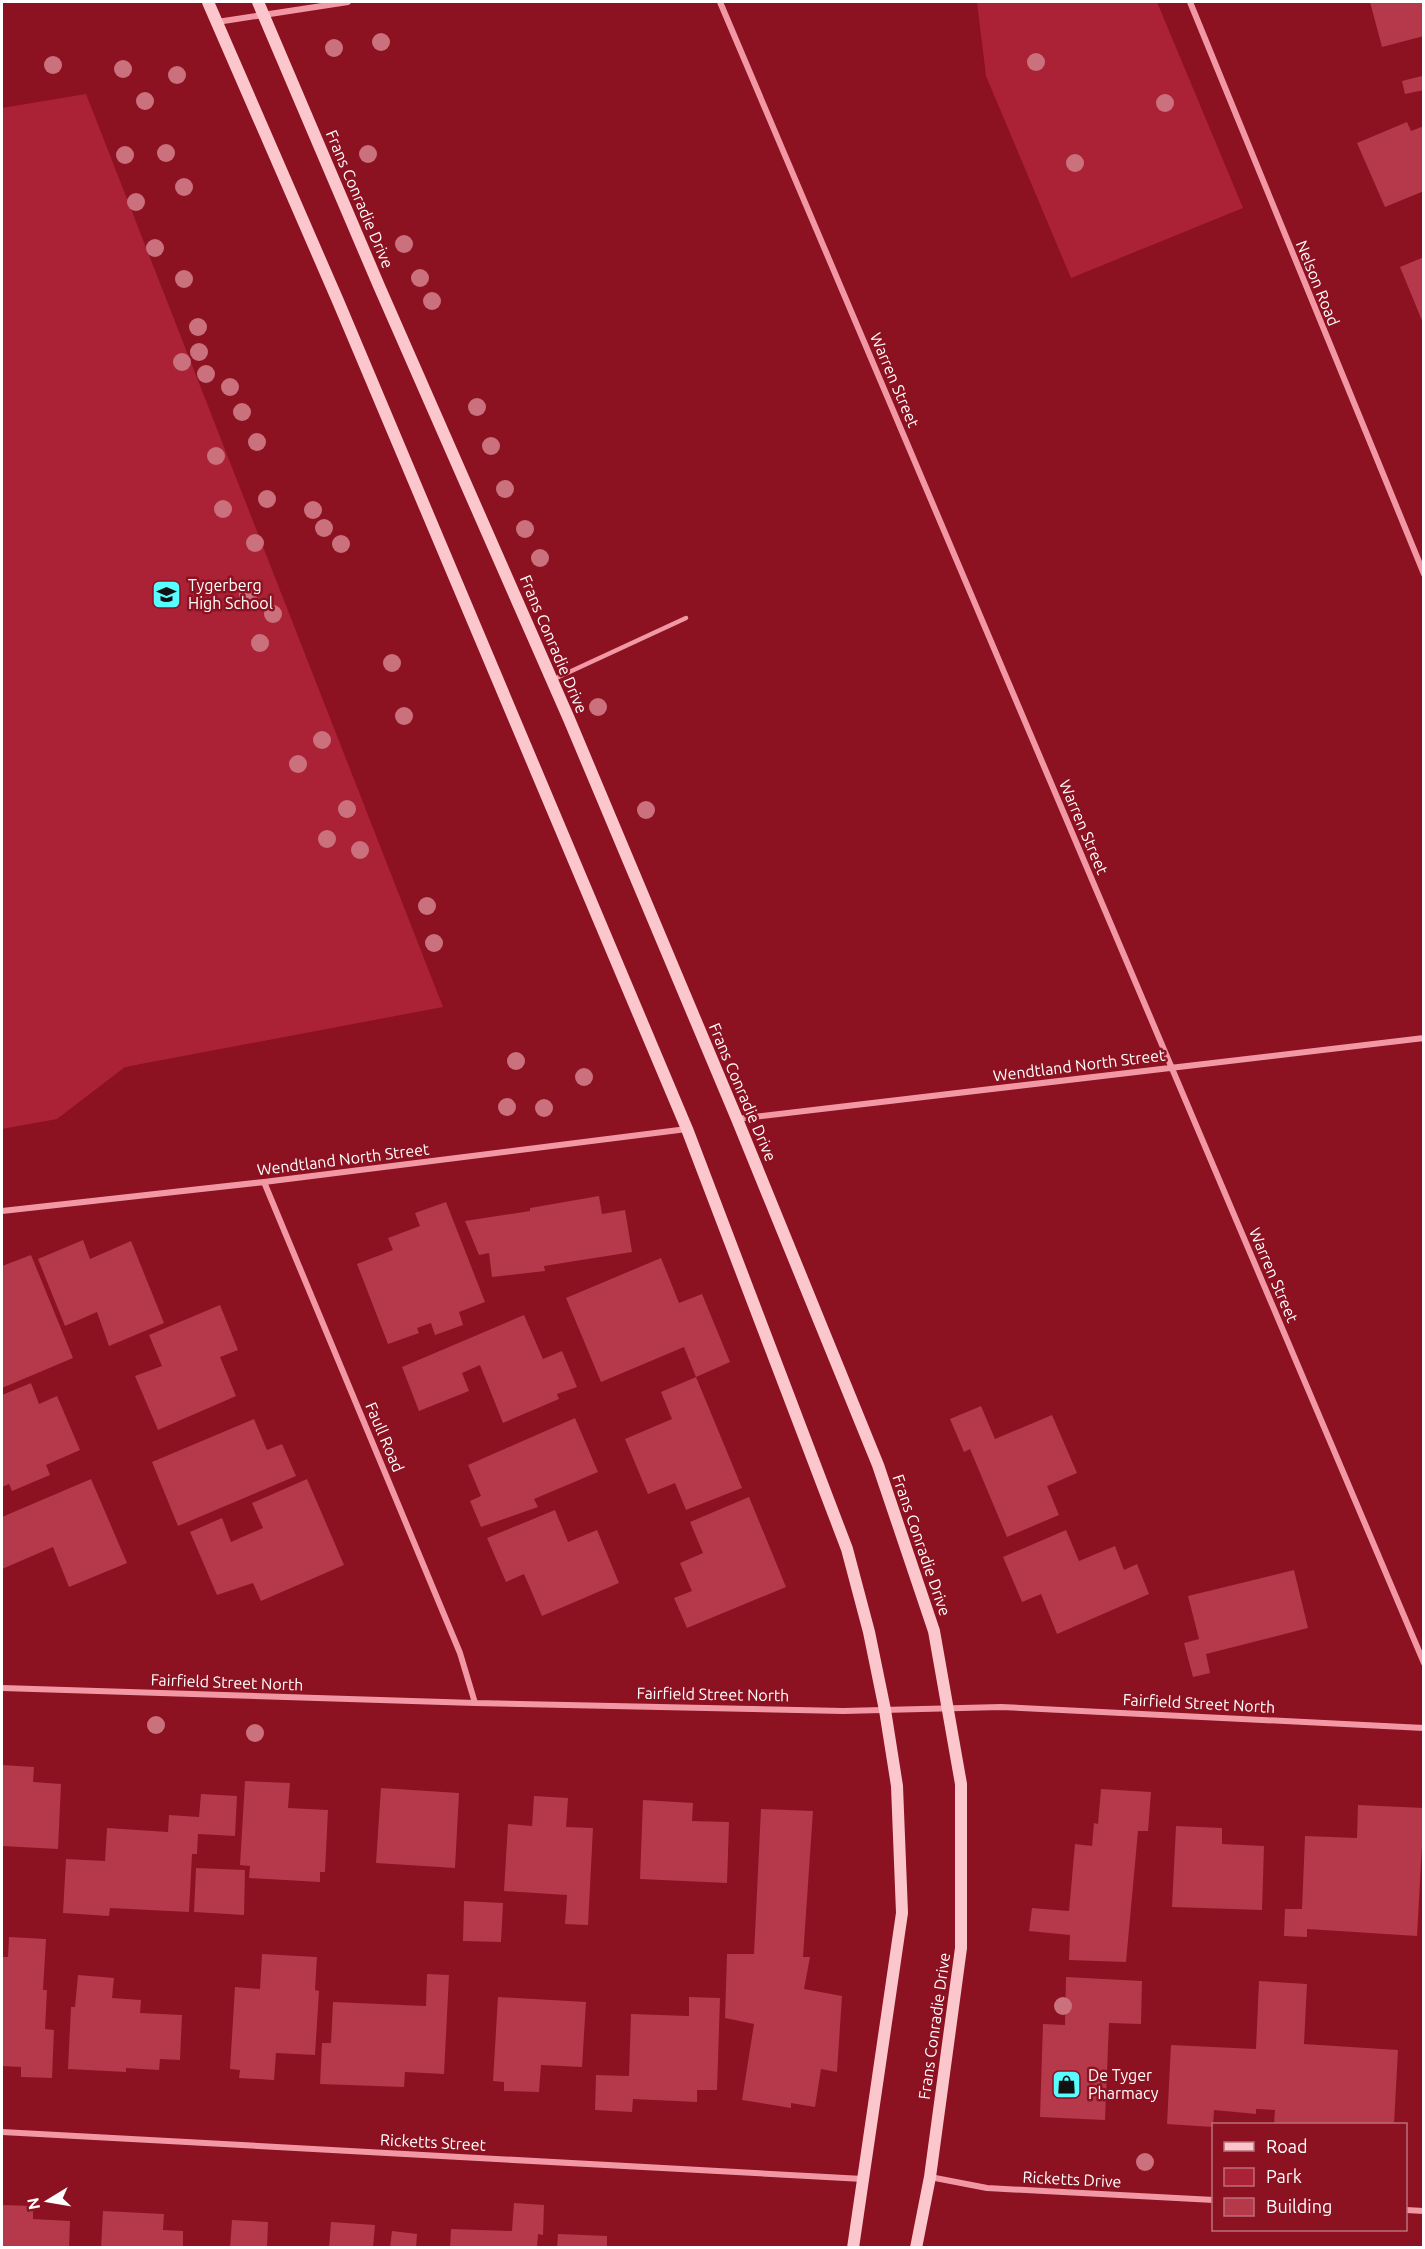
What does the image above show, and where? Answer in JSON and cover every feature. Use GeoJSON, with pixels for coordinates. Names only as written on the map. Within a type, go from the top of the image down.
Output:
{"type":"FeatureCollection","features":[{"type":"Feature","properties":{"kind":"main road"},"geometry":{"type":"LineString","coordinates":[[208,2],[338,301],[687,1129],[847,1549],[869,1632],[897,1786],[902,1913],[853,2247]]}},
{"type":"Feature","properties":{"kind":"main road","name":"Frans Conradie Drive"},"geometry":{"type":"LineString","coordinates":[[258,2],[379,286],[552,680],[737,1119],[878,1465],[934,1631],[961,1784],[961,1948],[930,2176],[916,2247]]}},
{"type":"Feature","properties":{"kind":"street"},"geometry":{"type":"LineString","coordinates":[[217,21],[348,2]]}},
{"type":"Feature","properties":{"kind":"street","name":"Warren Street"},"geometry":{"type":"LineString","coordinates":[[720,2],[1424,1664]]}},
{"type":"Feature","properties":{"kind":"street","name":"Nelson Road"},"geometry":{"type":"LineString","coordinates":[[1190,2],[1424,574]]}},
{"type":"Feature","properties":{"kind":"street","name":"Wendtland North Street"},"geometry":{"type":"LineString","coordinates":[[737,1119],[1424,1038]]}},
{"type":"Feature","properties":{"kind":"street","name":"Wendtland North Street"},"geometry":{"type":"LineString","coordinates":[[2,1211],[264,1182],[687,1129]]}},
{"type":"Feature","properties":{"kind":"street","name":"Faull Road"},"geometry":{"type":"LineString","coordinates":[[264,1182],[460,1653],[475,1703]]}},
{"type":"Feature","properties":{"kind":"street","name":"Fairfield Street North"},"geometry":{"type":"LineString","coordinates":[[2,1688],[475,1703],[885,1710],[1013,1708],[1424,1728]]}},
{"type":"Feature","properties":{"kind":"street","name":"Ricketts Street"},"geometry":{"type":"LineString","coordinates":[[2,2132],[863,2179]]}},
{"type":"Feature","properties":{"kind":"street","name":"Ricketts Drive"},"geometry":{"type":"LineString","coordinates":[[930,2176],[987,2188],[1212,2200]]}},
{"type":"Feature","properties":{"kind":"street"},"geometry":{"type":"LineString","coordinates":[[1407,2210],[1424,2211]]}},
{"type":"Feature","properties":{"kind":"lane"},"geometry":{"type":"LineString","coordinates":[[552,680],[686,618]]}},
{"type":"Feature","properties":{"kind":"green space"},"geometry":{"type":"Polygon","coordinates":[[[977,2],[1157,2],[1243,208],[1071,278],[986,76],[977,2]]]}},
{"type":"Feature","properties":{"kind":"green space","name":"Tygerberg High School"},"geometry":{"type":"Polygon","coordinates":[[[86,94],[443,1007],[125,1067],[57,1119],[2,1129],[2,108],[86,94]]]}},
{"type":"Feature","properties":{"kind":"building"},"geometry":{"type":"Polygon","coordinates":[[[1370,2],[1424,2],[1424,36],[1382,47],[1370,2]]]}},
{"type":"Feature","properties":{"kind":"building"},"geometry":{"type":"Polygon","coordinates":[[[1422,76],[1424,90],[1405,94],[1402,81],[1422,76]]]}},
{"type":"Feature","properties":{"kind":"building"},"geometry":{"type":"Polygon","coordinates":[[[1407,122],[1411,131],[1424,126],[1424,191],[1385,207],[1357,143],[1407,122]]]}},
{"type":"Feature","properties":{"kind":"building"},"geometry":{"type":"Polygon","coordinates":[[[1424,257],[1424,323],[1423,323],[1400,267],[1424,257]]]}},
{"type":"Feature","properties":{"kind":"building"},"geometry":{"type":"Polygon","coordinates":[[[599,1196],[602,1214],[625,1210],[632,1252],[544,1266],[545,1271],[492,1277],[489,1253],[479,1255],[465,1221],[530,1211],[530,1208],[599,1196]]]}},
{"type":"Feature","properties":{"kind":"building"},"geometry":{"type":"Polygon","coordinates":[[[446,1202],[485,1302],[459,1312],[463,1325],[435,1335],[431,1323],[417,1328],[419,1333],[388,1344],[357,1264],[393,1250],[388,1238],[420,1226],[415,1213],[446,1202]]]}},
{"type":"Feature","properties":{"kind":"building"},"geometry":{"type":"Polygon","coordinates":[[[83,1240],[90,1259],[131,1241],[164,1323],[109,1346],[97,1312],[65,1326],[38,1259],[83,1240]]]}},
{"type":"Feature","properties":{"kind":"building"},"geometry":{"type":"Polygon","coordinates":[[[31,1255],[73,1358],[2,1388],[2,1266],[31,1255]]]}},
{"type":"Feature","properties":{"kind":"building"},"geometry":{"type":"Polygon","coordinates":[[[661,1258],[679,1303],[702,1294],[730,1362],[696,1377],[684,1347],[601,1382],[566,1298],[661,1258]]]}},
{"type":"Feature","properties":{"kind":"building"},"geometry":{"type":"Polygon","coordinates":[[[220,1305],[238,1350],[220,1357],[236,1396],[158,1430],[135,1376],[162,1366],[149,1335],[220,1305]]]}},
{"type":"Feature","properties":{"kind":"building"},"geometry":{"type":"Polygon","coordinates":[[[524,1315],[543,1359],[562,1351],[577,1387],[557,1394],[559,1399],[503,1423],[480,1365],[462,1373],[469,1391],[419,1411],[402,1367],[524,1315]]]}},
{"type":"Feature","properties":{"kind":"building"},"geometry":{"type":"Polygon","coordinates":[[[696,1377],[742,1488],[686,1510],[675,1483],[648,1494],[625,1439],[672,1419],[661,1392],[696,1377]]]}},
{"type":"Feature","properties":{"kind":"building"},"geometry":{"type":"Polygon","coordinates":[[[31,1383],[39,1404],[57,1396],[80,1450],[46,1465],[50,1475],[12,1491],[9,1484],[2,1487],[2,1395],[31,1383]]]}},
{"type":"Feature","properties":{"kind":"building"},"geometry":{"type":"Polygon","coordinates":[[[981,1406],[995,1439],[1052,1415],[1077,1473],[1047,1486],[1059,1515],[1007,1537],[970,1449],[964,1452],[950,1419],[981,1406]]]}},
{"type":"Feature","properties":{"kind":"building"},"geometry":{"type":"Polygon","coordinates":[[[575,1418],[598,1472],[534,1499],[538,1507],[481,1527],[470,1501],[481,1496],[468,1465],[575,1418]]]}},
{"type":"Feature","properties":{"kind":"building"},"geometry":{"type":"Polygon","coordinates":[[[254,1419],[267,1450],[282,1444],[296,1476],[178,1526],[152,1462],[254,1419]]]}},
{"type":"Feature","properties":{"kind":"building"},"geometry":{"type":"Polygon","coordinates":[[[91,1479],[127,1563],[69,1587],[53,1547],[2,1569],[2,1517],[91,1479]]]}},
{"type":"Feature","properties":{"kind":"building"},"geometry":{"type":"Polygon","coordinates":[[[307,1479],[344,1565],[261,1601],[253,1583],[217,1595],[190,1532],[222,1518],[231,1542],[263,1528],[252,1503],[307,1479]]]}},
{"type":"Feature","properties":{"kind":"building"},"geometry":{"type":"Polygon","coordinates":[[[749,1497],[786,1587],[687,1628],[674,1598],[692,1591],[680,1563],[703,1553],[690,1522],[749,1497]]]}},
{"type":"Feature","properties":{"kind":"building"},"geometry":{"type":"Polygon","coordinates":[[[555,1510],[568,1542],[597,1530],[619,1583],[542,1616],[524,1574],[506,1582],[487,1538],[555,1510]]]}},
{"type":"Feature","properties":{"kind":"building"},"geometry":{"type":"Polygon","coordinates":[[[1066,1530],[1079,1561],[1115,1546],[1124,1570],[1137,1564],[1149,1594],[1057,1634],[1041,1594],[1022,1602],[1003,1557],[1066,1530]]]}},
{"type":"Feature","properties":{"kind":"building"},"geometry":{"type":"Polygon","coordinates":[[[1294,1570],[1308,1628],[1206,1654],[1210,1673],[1193,1677],[1184,1643],[1199,1639],[1188,1596],[1294,1570]]]}},
{"type":"Feature","properties":{"kind":"building"},"geometry":{"type":"Polygon","coordinates":[[[2,1765],[34,1767],[33,1782],[61,1784],[58,1849],[2,1846],[2,1765]]]}},
{"type":"Feature","properties":{"kind":"building"},"geometry":{"type":"Polygon","coordinates":[[[245,1781],[290,1783],[288,1808],[328,1810],[325,1872],[320,1872],[320,1882],[249,1878],[250,1866],[240,1865],[245,1781]]]}},
{"type":"Feature","properties":{"kind":"building"},"geometry":{"type":"Polygon","coordinates":[[[381,1788],[459,1793],[455,1868],[376,1863],[381,1788]]]}},
{"type":"Feature","properties":{"kind":"building"},"geometry":{"type":"Polygon","coordinates":[[[1101,1789],[1151,1792],[1148,1831],[1138,1831],[1126,1962],[1069,1960],[1070,1935],[1029,1931],[1032,1908],[1069,1911],[1075,1844],[1092,1846],[1094,1823],[1098,1824],[1101,1789]]]}},
{"type":"Feature","properties":{"kind":"building"},"geometry":{"type":"Polygon","coordinates":[[[201,1794],[237,1796],[235,1836],[198,1834],[197,1854],[192,1854],[189,1912],[110,1908],[109,1916],[63,1913],[66,1859],[105,1861],[107,1828],[168,1832],[169,1815],[199,1817],[201,1794]]]}},
{"type":"Feature","properties":{"kind":"building"},"geometry":{"type":"Polygon","coordinates":[[[534,1796],[568,1798],[566,1827],[593,1828],[588,1925],[565,1924],[567,1895],[504,1891],[508,1824],[532,1826],[534,1796]]]}},
{"type":"Feature","properties":{"kind":"building"},"geometry":{"type":"Polygon","coordinates":[[[643,1800],[693,1803],[692,1821],[729,1822],[727,1883],[640,1879],[643,1800]]]}},
{"type":"Feature","properties":{"kind":"building"},"geometry":{"type":"Polygon","coordinates":[[[1358,1805],[1424,1808],[1417,1936],[1307,1929],[1307,1937],[1284,1936],[1285,1909],[1302,1909],[1305,1836],[1357,1838],[1358,1805]]]}},
{"type":"Feature","properties":{"kind":"building"},"geometry":{"type":"Polygon","coordinates":[[[761,1809],[813,1811],[803,1957],[810,1957],[804,1989],[842,1996],[837,2072],[821,2069],[815,2107],[791,2103],[791,2108],[742,2100],[754,2024],[725,2018],[727,1954],[754,1954],[761,1809]]]}},
{"type":"Feature","properties":{"kind":"building"},"geometry":{"type":"Polygon","coordinates":[[[1176,1826],[1222,1828],[1222,1844],[1264,1846],[1262,1910],[1172,1907],[1176,1826]]]}},
{"type":"Feature","properties":{"kind":"building"},"geometry":{"type":"Polygon","coordinates":[[[196,1868],[245,1870],[244,1915],[194,1912],[196,1868]]]}},
{"type":"Feature","properties":{"kind":"building"},"geometry":{"type":"Polygon","coordinates":[[[464,1901],[503,1903],[501,1942],[463,1941],[464,1901]]]}},
{"type":"Feature","properties":{"kind":"building"},"geometry":{"type":"Polygon","coordinates":[[[9,1937],[46,1939],[43,1990],[47,1990],[45,2029],[54,2030],[52,2078],[21,2077],[21,2067],[2,2066],[2,1957],[8,1957],[9,1937]]]}},
{"type":"Feature","properties":{"kind":"building"},"geometry":{"type":"Polygon","coordinates":[[[262,1954],[317,1957],[315,1990],[319,1991],[315,2055],[276,2053],[274,2080],[239,2078],[240,2070],[230,2069],[235,1987],[260,1989],[262,1954]]]}},
{"type":"Feature","properties":{"kind":"building"},"geometry":{"type":"Polygon","coordinates":[[[427,1974],[449,1975],[444,2074],[405,2072],[404,2087],[320,2084],[322,2043],[331,2043],[333,2002],[426,2006],[427,1974]]]}},
{"type":"Feature","properties":{"kind":"building"},"geometry":{"type":"Polygon","coordinates":[[[78,1975],[114,1978],[112,1998],[141,2000],[140,2013],[182,2015],[180,2060],[160,2059],[159,2070],[126,2068],[126,2072],[68,2069],[71,2007],[75,2007],[78,1975]]]}},
{"type":"Feature","properties":{"kind":"building"},"geometry":{"type":"Polygon","coordinates":[[[1066,1977],[1142,1981],[1141,2024],[1109,2023],[1105,2120],[1040,2117],[1043,2024],[1065,2025],[1066,1977]]]}},
{"type":"Feature","properties":{"kind":"building"},"geometry":{"type":"Polygon","coordinates":[[[1259,1981],[1307,1984],[1304,2044],[1398,2050],[1394,2123],[1274,2123],[1275,2110],[1256,2109],[1256,2114],[1214,2110],[1212,2127],[1167,2124],[1171,2045],[1256,2049],[1259,1981]]]}},
{"type":"Feature","properties":{"kind":"building"},"geometry":{"type":"Polygon","coordinates":[[[498,1997],[586,2002],[582,2067],[541,2065],[539,2092],[504,2091],[504,2082],[493,2081],[498,1997]]]}},
{"type":"Feature","properties":{"kind":"building"},"geometry":{"type":"Polygon","coordinates":[[[689,1997],[720,1998],[717,2090],[697,2090],[697,2102],[633,2099],[632,2112],[595,2110],[596,2075],[629,2076],[631,2014],[689,2016],[689,1997]]]}},
{"type":"Feature","properties":{"kind":"building"},"geometry":{"type":"Polygon","coordinates":[[[514,2203],[544,2205],[543,2235],[538,2234],[537,2248],[450,2248],[451,2229],[512,2231],[514,2203]]]}},
{"type":"Feature","properties":{"kind":"building"},"geometry":{"type":"Polygon","coordinates":[[[2,2205],[33,2206],[33,2219],[70,2221],[69,2248],[2,2248],[2,2205]]]}},
{"type":"Feature","properties":{"kind":"building"},"geometry":{"type":"Polygon","coordinates":[[[103,2211],[164,2214],[163,2230],[183,2231],[183,2248],[101,2248],[103,2211]]]}},
{"type":"Feature","properties":{"kind":"building"},"geometry":{"type":"Polygon","coordinates":[[[232,2220],[268,2222],[267,2248],[230,2248],[232,2220]]]}},
{"type":"Feature","properties":{"kind":"building"},"geometry":{"type":"Polygon","coordinates":[[[331,2222],[375,2225],[373,2248],[329,2248],[331,2222]]]}},
{"type":"Feature","properties":{"kind":"building"},"geometry":{"type":"Polygon","coordinates":[[[392,2231],[417,2234],[416,2248],[390,2248],[392,2231]]]}},
{"type":"Feature","properties":{"kind":"building"},"geometry":{"type":"Polygon","coordinates":[[[558,2234],[607,2236],[607,2248],[557,2248],[558,2234]]]}},
{"type":"Feature","properties":{"kind":"place","name":"Tygerberg High School"},"geometry":{"type":"Point","coordinates":[167,594]}},
{"type":"Feature","properties":{"kind":"place","name":"De Tyger Pharmacy"},"geometry":{"type":"Point","coordinates":[1067,2084]}}]}
